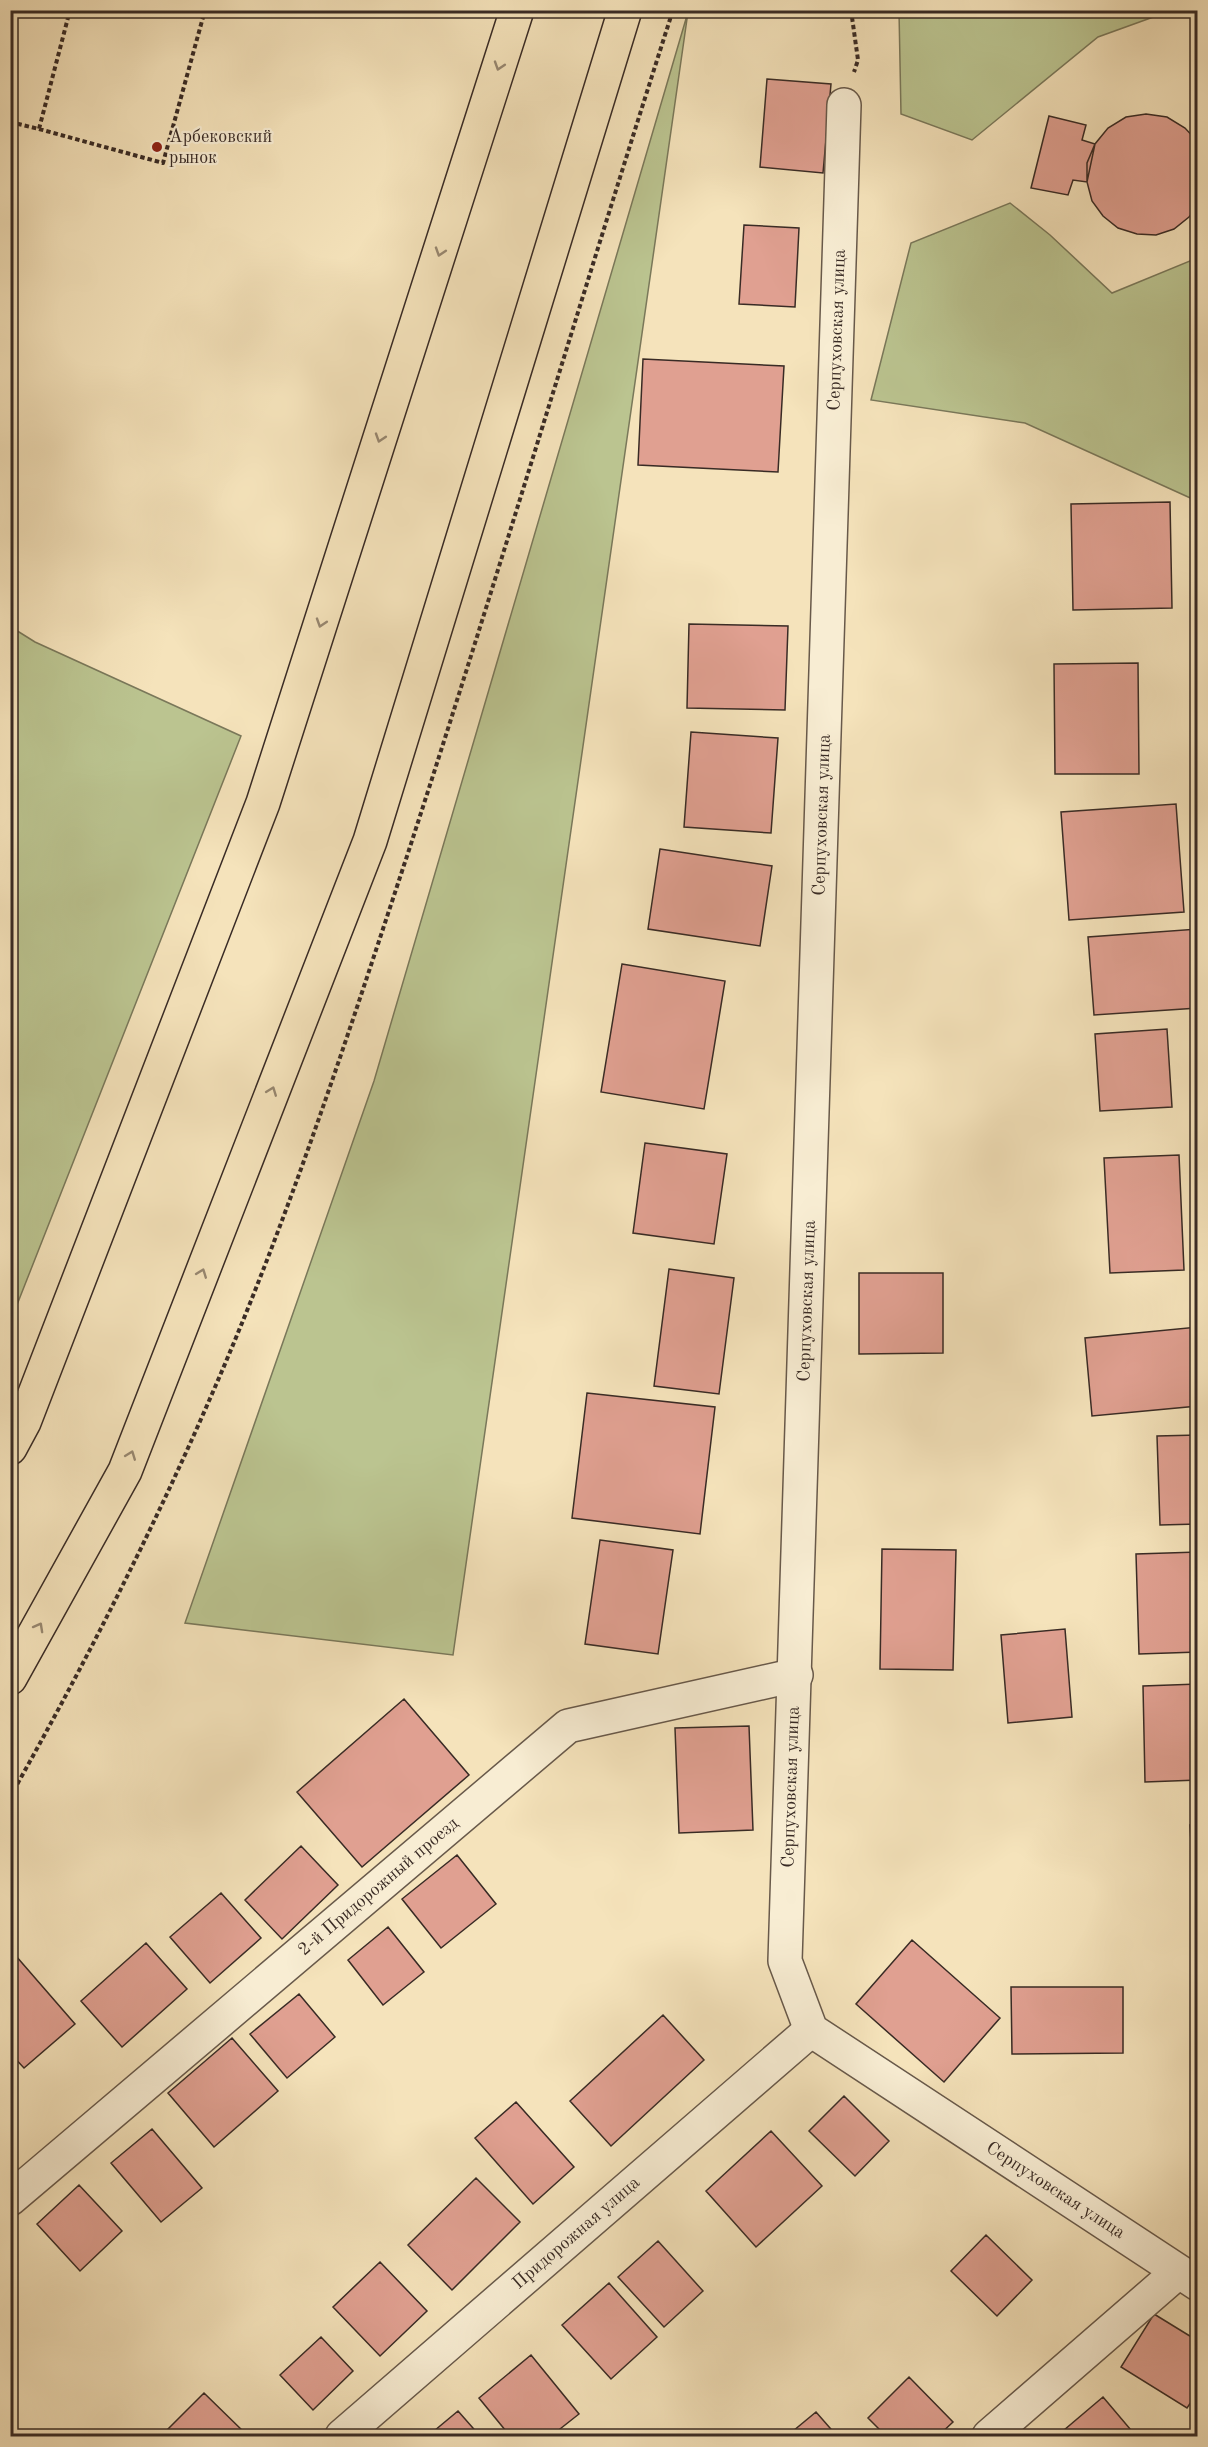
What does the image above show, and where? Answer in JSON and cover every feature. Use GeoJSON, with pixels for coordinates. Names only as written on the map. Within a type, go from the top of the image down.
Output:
{"type":"FeatureCollection","features":[{"type":"Feature","properties":{"kind":"main road"},"geometry":{"type":"LineString","coordinates":[[10,1448],[24,1422],[263,803],[517,10]]}},
{"type":"Feature","properties":{"kind":"main road"},"geometry":{"type":"LineString","coordinates":[[10,1678],[125,1471],[370,841],[625,10]]}},
{"type":"Feature","properties":{"kind":"street","name":"Серпуховская улица"},"geometry":{"type":"LineString","coordinates":[[844,105],[796,1675],[785,1961],[811,2030],[1188,2278]]}},
{"type":"Feature","properties":{"kind":"street","name":"2-й Придорожный проезд"},"geometry":{"type":"LineString","coordinates":[[10,2199],[568,1726],[796,1675]]}},
{"type":"Feature","properties":{"kind":"street","name":"Придорожная улица"},"geometry":{"type":"LineString","coordinates":[[342,2436],[811,2030]]}},
{"type":"Feature","properties":{"kind":"street"},"geometry":{"type":"LineString","coordinates":[[989,2436],[1188,2278]]}},
{"type":"Feature","properties":{"kind":"path"},"geometry":{"type":"LineString","coordinates":[[39,129],[70,10]]}},
{"type":"Feature","properties":{"kind":"path"},"geometry":{"type":"LineString","coordinates":[[10,122],[164,163],[205,10]]}},
{"type":"Feature","properties":{"kind":"path"},"geometry":{"type":"LineString","coordinates":[[844,105],[858,60],[851,10]]}},
{"type":"Feature","properties":{"kind":"green space"},"geometry":{"type":"Polygon","coordinates":[[[899,10],[1170,11],[1098,37],[972,140],[901,114],[899,10]]]}},
{"type":"Feature","properties":{"kind":"green space"},"geometry":{"type":"Polygon","coordinates":[[[688,12],[453,1655],[185,1623],[374,1081],[688,12]]]}},
{"type":"Feature","properties":{"kind":"green space"},"geometry":{"type":"Polygon","coordinates":[[[1010,203],[1050,235],[1112,293],[1197,258],[1197,501],[1025,423],[871,400],[911,243],[1010,203]]]}},
{"type":"Feature","properties":{"kind":"green space"},"geometry":{"type":"Polygon","coordinates":[[[11,627],[35,642],[241,736],[11,1320],[11,627]]]}},
{"type":"Feature","properties":{"kind":"building"},"geometry":{"type":"Polygon","coordinates":[[[767,79],[831,84],[823,173],[760,167],[767,79]]]}},
{"type":"Feature","properties":{"kind":"building"},"geometry":{"type":"Polygon","coordinates":[[[1146,114],[1167,117],[1185,128],[1198,142],[1198,206],[1174,229],[1156,235],[1137,234],[1118,228],[1103,216],[1092,201],[1087,182],[1087,163],[1095,144],[1108,128],[1126,117],[1146,114]]]}},
{"type":"Feature","properties":{"kind":"building"},"geometry":{"type":"Polygon","coordinates":[[[1049,116],[1086,125],[1082,140],[1095,144],[1087,182],[1073,180],[1068,195],[1031,188],[1049,116]]]}},
{"type":"Feature","properties":{"kind":"building"},"geometry":{"type":"Polygon","coordinates":[[[744,225],[799,228],[795,307],[739,304],[744,225]]]}},
{"type":"Feature","properties":{"kind":"building"},"geometry":{"type":"Polygon","coordinates":[[[643,359],[784,366],[778,472],[638,465],[643,359]]]}},
{"type":"Feature","properties":{"kind":"building"},"geometry":{"type":"Polygon","coordinates":[[[1170,502],[1172,608],[1073,610],[1071,504],[1170,502]]]}},
{"type":"Feature","properties":{"kind":"building"},"geometry":{"type":"Polygon","coordinates":[[[689,624],[788,626],[785,710],[687,708],[689,624]]]}},
{"type":"Feature","properties":{"kind":"building"},"geometry":{"type":"Polygon","coordinates":[[[1138,663],[1139,774],[1055,774],[1054,664],[1138,663]]]}},
{"type":"Feature","properties":{"kind":"building"},"geometry":{"type":"Polygon","coordinates":[[[691,732],[778,738],[771,833],[684,827],[691,732]]]}},
{"type":"Feature","properties":{"kind":"building"},"geometry":{"type":"Polygon","coordinates":[[[1176,804],[1184,912],[1069,920],[1061,812],[1176,804]]]}},
{"type":"Feature","properties":{"kind":"building"},"geometry":{"type":"Polygon","coordinates":[[[660,849],[772,866],[760,946],[648,929],[660,849]]]}},
{"type":"Feature","properties":{"kind":"building"},"geometry":{"type":"Polygon","coordinates":[[[1198,929],[1198,1008],[1094,1015],[1088,937],[1198,929]]]}},
{"type":"Feature","properties":{"kind":"building"},"geometry":{"type":"Polygon","coordinates":[[[622,964],[725,981],[704,1109],[601,1092],[622,964]]]}},
{"type":"Feature","properties":{"kind":"building"},"geometry":{"type":"Polygon","coordinates":[[[1167,1029],[1172,1107],[1100,1111],[1095,1034],[1167,1029]]]}},
{"type":"Feature","properties":{"kind":"building"},"geometry":{"type":"Polygon","coordinates":[[[645,1143],[727,1154],[714,1244],[633,1233],[645,1143]]]}},
{"type":"Feature","properties":{"kind":"building"},"geometry":{"type":"Polygon","coordinates":[[[1179,1155],[1184,1270],[1110,1273],[1104,1158],[1179,1155]]]}},
{"type":"Feature","properties":{"kind":"building"},"geometry":{"type":"Polygon","coordinates":[[[669,1269],[734,1278],[719,1394],[654,1386],[669,1269]]]}},
{"type":"Feature","properties":{"kind":"building"},"geometry":{"type":"Polygon","coordinates":[[[859,1273],[943,1273],[943,1353],[859,1354],[859,1273]]]}},
{"type":"Feature","properties":{"kind":"building"},"geometry":{"type":"Polygon","coordinates":[[[1198,1327],[1198,1406],[1092,1416],[1085,1338],[1198,1327]]]}},
{"type":"Feature","properties":{"kind":"building"},"geometry":{"type":"Polygon","coordinates":[[[587,1393],[715,1407],[700,1534],[572,1518],[587,1393]]]}},
{"type":"Feature","properties":{"kind":"building"},"geometry":{"type":"Polygon","coordinates":[[[1198,1435],[1198,1524],[1160,1525],[1157,1436],[1198,1435]]]}},
{"type":"Feature","properties":{"kind":"building"},"geometry":{"type":"Polygon","coordinates":[[[600,1540],[673,1550],[658,1654],[585,1644],[600,1540]]]}},
{"type":"Feature","properties":{"kind":"building"},"geometry":{"type":"Polygon","coordinates":[[[882,1549],[956,1550],[953,1670],[880,1669],[882,1549]]]}},
{"type":"Feature","properties":{"kind":"building"},"geometry":{"type":"Polygon","coordinates":[[[1198,1552],[1198,1652],[1139,1654],[1136,1554],[1198,1552]]]}},
{"type":"Feature","properties":{"kind":"building"},"geometry":{"type":"Polygon","coordinates":[[[1065,1629],[1072,1717],[1008,1723],[1001,1635],[1065,1629]]]}},
{"type":"Feature","properties":{"kind":"building"},"geometry":{"type":"Polygon","coordinates":[[[1198,1684],[1198,1780],[1145,1782],[1143,1686],[1198,1684]]]}},
{"type":"Feature","properties":{"kind":"building"},"geometry":{"type":"Polygon","coordinates":[[[404,1699],[469,1775],[362,1867],[297,1792],[404,1699]]]}},
{"type":"Feature","properties":{"kind":"building"},"geometry":{"type":"Polygon","coordinates":[[[749,1726],[753,1830],[679,1833],[675,1728],[749,1726]]]}},
{"type":"Feature","properties":{"kind":"building"},"geometry":{"type":"Polygon","coordinates":[[[1198,1824],[1198,1916],[1195,1916],[1190,1825],[1198,1824]]]}},
{"type":"Feature","properties":{"kind":"building"},"geometry":{"type":"Polygon","coordinates":[[[301,1846],[338,1885],[282,1939],[245,1900],[301,1846]]]}},
{"type":"Feature","properties":{"kind":"building"},"geometry":{"type":"Polygon","coordinates":[[[457,1855],[496,1904],[441,1948],[402,1899],[457,1855]]]}},
{"type":"Feature","properties":{"kind":"building"},"geometry":{"type":"Polygon","coordinates":[[[221,1893],[261,1938],[210,1983],[170,1937],[221,1893]]]}},
{"type":"Feature","properties":{"kind":"building"},"geometry":{"type":"Polygon","coordinates":[[[388,1927],[424,1972],[383,2005],[348,1960],[388,1927]]]}},
{"type":"Feature","properties":{"kind":"building"},"geometry":{"type":"Polygon","coordinates":[[[912,1940],[1000,2018],[944,2082],[856,2004],[912,1940]]]}},
{"type":"Feature","properties":{"kind":"building"},"geometry":{"type":"Polygon","coordinates":[[[1191,1941],[1198,1941],[1198,2032],[1194,2032],[1191,1941]]]}},
{"type":"Feature","properties":{"kind":"building"},"geometry":{"type":"Polygon","coordinates":[[[146,1943],[187,1989],[122,2047],[81,2001],[146,1943]]]}},
{"type":"Feature","properties":{"kind":"building"},"geometry":{"type":"Polygon","coordinates":[[[16,1956],[75,2024],[24,2068],[10,2053],[10,1960],[16,1956]]]}},
{"type":"Feature","properties":{"kind":"building"},"geometry":{"type":"Polygon","coordinates":[[[1011,1987],[1123,1987],[1123,2053],[1012,2054],[1011,1987]]]}},
{"type":"Feature","properties":{"kind":"building"},"geometry":{"type":"Polygon","coordinates":[[[299,1994],[335,2037],[287,2078],[250,2034],[299,1994]]]}},
{"type":"Feature","properties":{"kind":"building"},"geometry":{"type":"Polygon","coordinates":[[[663,2015],[704,2060],[611,2146],[570,2101],[663,2015]]]}},
{"type":"Feature","properties":{"kind":"building"},"geometry":{"type":"Polygon","coordinates":[[[232,2038],[278,2091],[214,2147],[168,2093],[232,2038]]]}},
{"type":"Feature","properties":{"kind":"building"},"geometry":{"type":"Polygon","coordinates":[[[844,2096],[889,2141],[855,2176],[809,2131],[844,2096]]]}},
{"type":"Feature","properties":{"kind":"building"},"geometry":{"type":"Polygon","coordinates":[[[516,2102],[574,2167],[533,2204],[475,2138],[516,2102]]]}},
{"type":"Feature","properties":{"kind":"building"},"geometry":{"type":"Polygon","coordinates":[[[152,2129],[202,2188],[161,2222],[111,2163],[152,2129]]]}},
{"type":"Feature","properties":{"kind":"building"},"geometry":{"type":"Polygon","coordinates":[[[771,2131],[822,2186],[756,2247],[706,2191],[771,2131]]]}},
{"type":"Feature","properties":{"kind":"building"},"geometry":{"type":"Polygon","coordinates":[[[476,2178],[520,2222],[452,2290],[408,2245],[476,2178]]]}},
{"type":"Feature","properties":{"kind":"building"},"geometry":{"type":"Polygon","coordinates":[[[79,2185],[122,2231],[80,2271],[37,2224],[79,2185]]]}},
{"type":"Feature","properties":{"kind":"building"},"geometry":{"type":"Polygon","coordinates":[[[986,2235],[1032,2280],[997,2316],[951,2271],[986,2235]]]}},
{"type":"Feature","properties":{"kind":"building"},"geometry":{"type":"Polygon","coordinates":[[[658,2241],[703,2291],[664,2327],[618,2277],[658,2241]]]}},
{"type":"Feature","properties":{"kind":"building"},"geometry":{"type":"Polygon","coordinates":[[[380,2262],[427,2311],[380,2356],[333,2307],[380,2262]]]}},
{"type":"Feature","properties":{"kind":"building"},"geometry":{"type":"Polygon","coordinates":[[[609,2283],[657,2337],[611,2379],[562,2325],[609,2283]]]}},
{"type":"Feature","properties":{"kind":"building"},"geometry":{"type":"Polygon","coordinates":[[[1154,2314],[1198,2341],[1198,2392],[1187,2408],[1121,2367],[1154,2314]]]}},
{"type":"Feature","properties":{"kind":"building"},"geometry":{"type":"Polygon","coordinates":[[[321,2337],[353,2371],[313,2410],[280,2375],[321,2337]]]}},
{"type":"Feature","properties":{"kind":"building"},"geometry":{"type":"Polygon","coordinates":[[[531,2355],[579,2414],[551,2436],[510,2436],[479,2398],[531,2355]]]}},
{"type":"Feature","properties":{"kind":"building"},"geometry":{"type":"Polygon","coordinates":[[[909,2377],[953,2422],[938,2436],[886,2436],[868,2418],[909,2377]]]}},
{"type":"Feature","properties":{"kind":"building"},"geometry":{"type":"Polygon","coordinates":[[[204,2393],[248,2436],[161,2436],[204,2393]]]}},
{"type":"Feature","properties":{"kind":"building"},"geometry":{"type":"Polygon","coordinates":[[[1103,2397],[1136,2436],[1057,2436],[1103,2397]]]}},
{"type":"Feature","properties":{"kind":"building"},"geometry":{"type":"Polygon","coordinates":[[[458,2411],[480,2436],[428,2436],[458,2411]]]}},
{"type":"Feature","properties":{"kind":"building"},"geometry":{"type":"Polygon","coordinates":[[[816,2412],[837,2436],[787,2436],[816,2412]]]}},
{"type":"Feature","properties":{"kind":"place","name":"Арбековский рынок"},"geometry":{"type":"Point","coordinates":[157,147]}}]}
